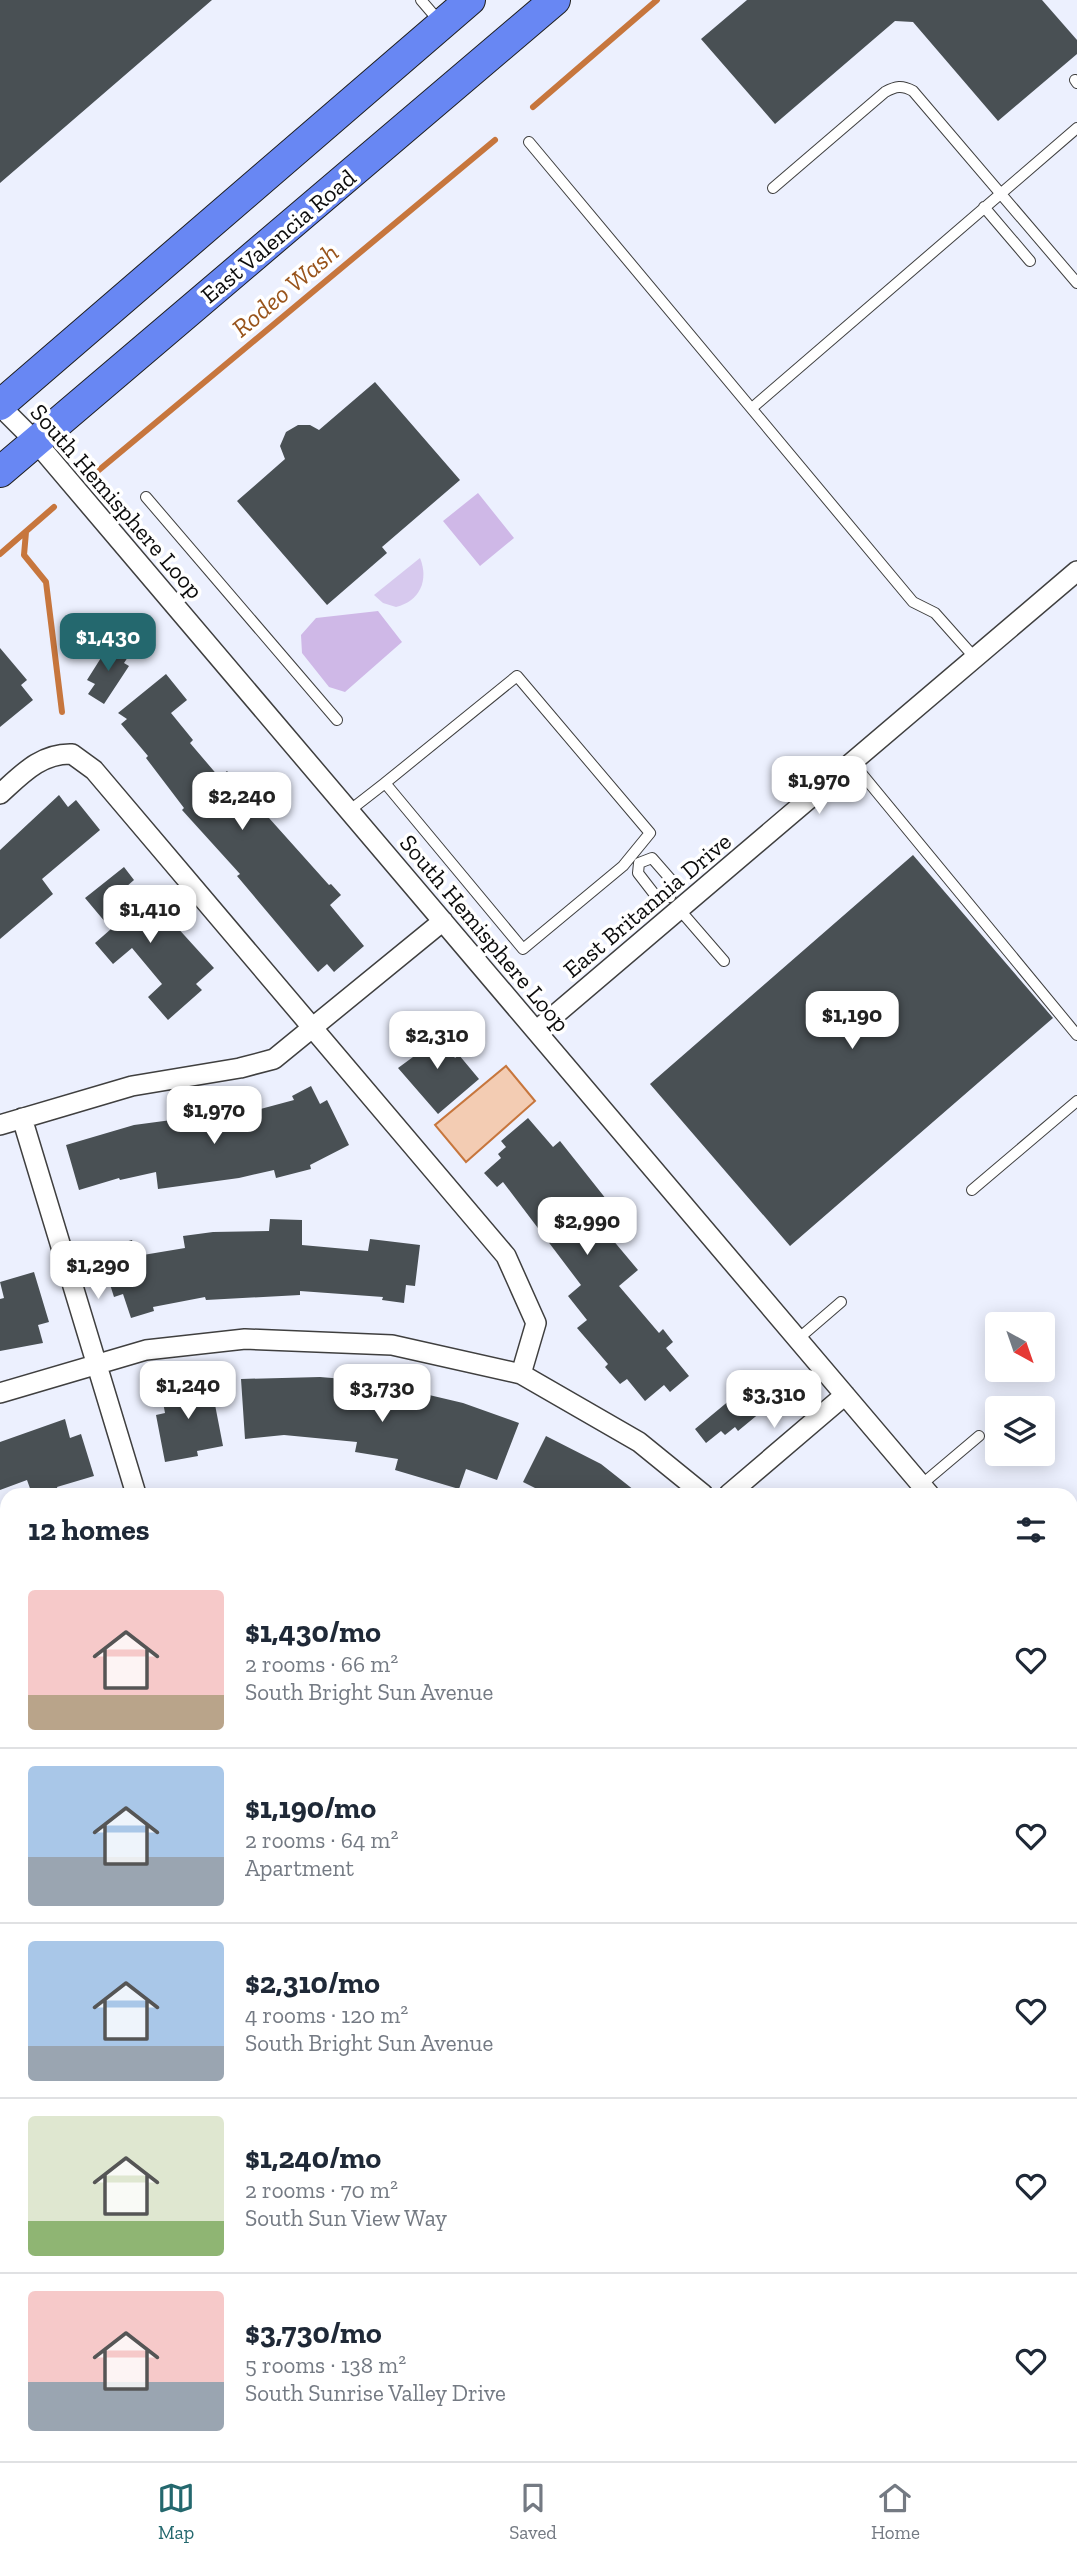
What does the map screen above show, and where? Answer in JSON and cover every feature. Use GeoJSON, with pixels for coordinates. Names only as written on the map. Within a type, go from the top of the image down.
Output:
{"type":"FeatureCollection","features":[{"type":"Feature","properties":{"kind":"main road"},"geometry":{"type":"LineString","coordinates":[[0,405],[470,0]]}},
{"type":"Feature","properties":{"kind":"main road","name":"East Valencia Road"},"geometry":{"type":"LineString","coordinates":[[0,472],[555,0]]}},
{"type":"Feature","properties":{"kind":"street","name":"South Hemisphere Loop"},"geometry":{"type":"LineString","coordinates":[[0,405],[36,442],[923,1488]]}},
{"type":"Feature","properties":{"kind":"street","name":"East Britannia Drive"},"geometry":{"type":"LineString","coordinates":[[536,1031],[675,903],[852,762],[1077,571]]}},
{"type":"Feature","properties":{"kind":"street"},"geometry":{"type":"LineString","coordinates":[[0,794],[40,761],[63,747],[93,770],[506,1256],[536,1324],[521,1374]]}},
{"type":"Feature","properties":{"kind":"street"},"geometry":{"type":"LineString","coordinates":[[0,1125],[132,1086],[240,1068],[274,1059],[443,922]]}},
{"type":"Feature","properties":{"kind":"street"},"geometry":{"type":"LineString","coordinates":[[22,1118],[134,1488]]}},
{"type":"Feature","properties":{"kind":"street"},"geometry":{"type":"LineString","coordinates":[[0,1393],[146,1350],[245,1339],[392,1345],[521,1374],[639,1442],[696,1488]]}},
{"type":"Feature","properties":{"kind":"street"},"geometry":{"type":"LineString","coordinates":[[736,1488],[845,1395]]}},
{"type":"Feature","properties":{"kind":"lane"},"geometry":{"type":"LineString","coordinates":[[421,0],[442,24]]}},
{"type":"Feature","properties":{"kind":"lane"},"geometry":{"type":"LineString","coordinates":[[773,188],[885,92],[895,86],[905,86],[913,91],[1077,283]]}},
{"type":"Feature","properties":{"kind":"lane"},"geometry":{"type":"LineString","coordinates":[[752,408],[1077,128]]}},
{"type":"Feature","properties":{"kind":"lane"},"geometry":{"type":"LineString","coordinates":[[529,142],[913,602],[935,613],[975,658]]}},
{"type":"Feature","properties":{"kind":"lane"},"geometry":{"type":"LineString","coordinates":[[984,207],[1030,261]]}},
{"type":"Feature","properties":{"kind":"lane"},"geometry":{"type":"LineString","coordinates":[[146,497],[337,720]]}},
{"type":"Feature","properties":{"kind":"lane"},"geometry":{"type":"LineString","coordinates":[[349,811],[517,676],[650,832],[635,860],[523,949],[385,783]]}},
{"type":"Feature","properties":{"kind":"lane"},"geometry":{"type":"LineString","coordinates":[[852,762],[1077,1035]]}},
{"type":"Feature","properties":{"kind":"lane"},"geometry":{"type":"LineString","coordinates":[[635,860],[652,858],[673,882],[675,903]]}},
{"type":"Feature","properties":{"kind":"lane"},"geometry":{"type":"LineString","coordinates":[[635,860],[638,873],[655,895],[675,903],[724,961]]}},
{"type":"Feature","properties":{"kind":"lane"},"geometry":{"type":"LineString","coordinates":[[972,1190],[1077,1101]]}},
{"type":"Feature","properties":{"kind":"lane"},"geometry":{"type":"LineString","coordinates":[[798,1339],[841,1302]]}},
{"type":"Feature","properties":{"kind":"lane"},"geometry":{"type":"LineString","coordinates":[[927,1488],[979,1436]]}},
{"type":"Feature","properties":{"kind":"shaded area"},"geometry":{"type":"Polygon","coordinates":[[[478,493],[514,538],[480,566],[443,521],[478,493]]]}},
{"type":"Feature","properties":{"kind":"shaded area"},"geometry":{"type":"Polygon","coordinates":[[[420,558],[423,582],[417,595],[411,600],[396,607],[383,603],[374,595],[420,558]]]}},
{"type":"Feature","properties":{"kind":"shaded area"},"geometry":{"type":"Polygon","coordinates":[[[378,611],[402,642],[345,692],[329,687],[302,653],[301,635],[316,618],[378,611]]]}},
{"type":"Feature","properties":{"kind":"shaded area"},"geometry":{"type":"Polygon","coordinates":[[[506,1066],[535,1101],[466,1162],[435,1125],[506,1066]]]}},
{"type":"Feature","properties":{"kind":"building"},"geometry":{"type":"Polygon","coordinates":[[[0,0],[212,0],[0,183],[0,0]]]}},
{"type":"Feature","properties":{"kind":"building"},"geometry":{"type":"Polygon","coordinates":[[[747,0],[1042,0],[1077,40],[1077,54],[998,121],[913,22],[895,21],[775,124],[701,39],[747,0]]]}},
{"type":"Feature","properties":{"kind":"building"},"geometry":{"type":"Polygon","coordinates":[[[375,382],[460,480],[382,547],[387,553],[327,605],[237,501],[285,459],[280,446],[286,432],[298,425],[310,425],[319,430],[375,382]]]}},
{"type":"Feature","properties":{"kind":"building"},"geometry":{"type":"Polygon","coordinates":[[[111,642],[130,654],[124,663],[129,666],[104,704],[88,694],[95,684],[87,680],[111,642]]]}},
{"type":"Feature","properties":{"kind":"building"},"geometry":{"type":"Polygon","coordinates":[[[0,648],[27,680],[21,685],[33,700],[0,727],[0,648]]]}},
{"type":"Feature","properties":{"kind":"building"},"geometry":{"type":"Polygon","coordinates":[[[166,674],[187,700],[171,713],[193,740],[190,743],[219,777],[227,771],[341,895],[330,905],[364,946],[334,972],[327,964],[318,972],[237,876],[240,874],[182,810],[184,808],[146,758],[148,756],[121,724],[127,719],[118,713],[166,674]]]}},
{"type":"Feature","properties":{"kind":"building"},"geometry":{"type":"Polygon","coordinates":[[[59,795],[68,807],[76,800],[100,830],[42,879],[53,894],[0,939],[0,850],[59,795]]]}},
{"type":"Feature","properties":{"kind":"building"},"geometry":{"type":"Polygon","coordinates":[[[913,855],[1053,1018],[790,1246],[650,1084],[913,855]]]}},
{"type":"Feature","properties":{"kind":"building"},"geometry":{"type":"Polygon","coordinates":[[[124,867],[134,880],[118,894],[139,919],[156,904],[214,968],[196,984],[202,990],[168,1020],[148,997],[162,984],[132,948],[113,964],[95,943],[111,929],[85,898],[124,867]]]}},
{"type":"Feature","properties":{"kind":"building"},"geometry":{"type":"Polygon","coordinates":[[[432,1027],[455,1058],[459,1055],[479,1079],[438,1114],[398,1068],[413,1057],[406,1048],[432,1027]]]}},
{"type":"Feature","properties":{"kind":"building"},"geometry":{"type":"Polygon","coordinates":[[[311,1086],[320,1104],[327,1100],[349,1145],[310,1165],[311,1169],[276,1178],[274,1170],[239,1178],[158,1189],[156,1172],[120,1180],[119,1178],[79,1190],[66,1145],[134,1125],[179,1119],[180,1123],[207,1119],[208,1123],[294,1100],[292,1096],[311,1086]]]}},
{"type":"Feature","properties":{"kind":"building"},"geometry":{"type":"Polygon","coordinates":[[[528,1118],[553,1147],[560,1141],[614,1209],[606,1216],[620,1232],[612,1239],[638,1270],[619,1286],[659,1333],[663,1329],[673,1342],[666,1348],[689,1376],[670,1392],[664,1385],[645,1401],[627,1379],[620,1384],[605,1367],[608,1364],[577,1328],[587,1320],[568,1296],[581,1285],[503,1182],[497,1187],[484,1173],[501,1158],[498,1154],[506,1147],[501,1141],[528,1118]]]}},
{"type":"Feature","properties":{"kind":"building"},"geometry":{"type":"Polygon","coordinates":[[[270,1219],[302,1220],[302,1245],[368,1251],[370,1239],[420,1245],[415,1286],[406,1285],[404,1303],[382,1300],[383,1297],[300,1291],[300,1295],[206,1300],[205,1297],[153,1307],[154,1311],[131,1318],[123,1294],[114,1297],[99,1250],[132,1240],[137,1256],[185,1248],[183,1236],[213,1232],[269,1231],[270,1219]]]}},
{"type":"Feature","properties":{"kind":"building"},"geometry":{"type":"Polygon","coordinates":[[[34,1272],[49,1322],[38,1325],[43,1343],[0,1351],[0,1299],[4,1298],[0,1282],[34,1272]]]}},
{"type":"Feature","properties":{"kind":"building"},"geometry":{"type":"Polygon","coordinates":[[[320,1377],[391,1383],[391,1386],[463,1403],[519,1423],[497,1480],[466,1469],[459,1488],[456,1488],[395,1470],[398,1459],[355,1452],[357,1442],[284,1435],[245,1439],[241,1379],[320,1377]]]}},
{"type":"Feature","properties":{"kind":"building"},"geometry":{"type":"Polygon","coordinates":[[[184,1381],[185,1389],[211,1384],[223,1446],[197,1451],[198,1456],[165,1462],[156,1415],[165,1413],[160,1386],[184,1381]]]}},
{"type":"Feature","properties":{"kind":"building"},"geometry":{"type":"Polygon","coordinates":[[[742,1390],[761,1412],[738,1431],[735,1427],[725,1435],[721,1431],[706,1443],[695,1429],[742,1390]]]}},
{"type":"Feature","properties":{"kind":"building"},"geometry":{"type":"Polygon","coordinates":[[[65,1419],[70,1438],[81,1434],[94,1476],[57,1488],[30,1488],[27,1480],[0,1488],[0,1442],[65,1419]]]}},
{"type":"Feature","properties":{"kind":"building"},"geometry":{"type":"Polygon","coordinates":[[[546,1436],[601,1464],[631,1488],[535,1488],[523,1482],[546,1436]]]}},
{"type":"Feature","properties":{"kind":"waterway","name":"Rodeo Wash"},"geometry":{"type":"LineString","coordinates":[[533,107],[657,0]]}},
{"type":"Feature","properties":{"kind":"waterway","name":"Rodeo Wash"},"geometry":{"type":"LineString","coordinates":[[99,470],[495,140]]}},
{"type":"Feature","properties":{"kind":"waterway"},"geometry":{"type":"LineString","coordinates":[[0,554],[54,507]]}},
{"type":"Feature","properties":{"kind":"waterway"},"geometry":{"type":"LineString","coordinates":[[26,532],[24,555],[46,582],[62,712]]}}]}
